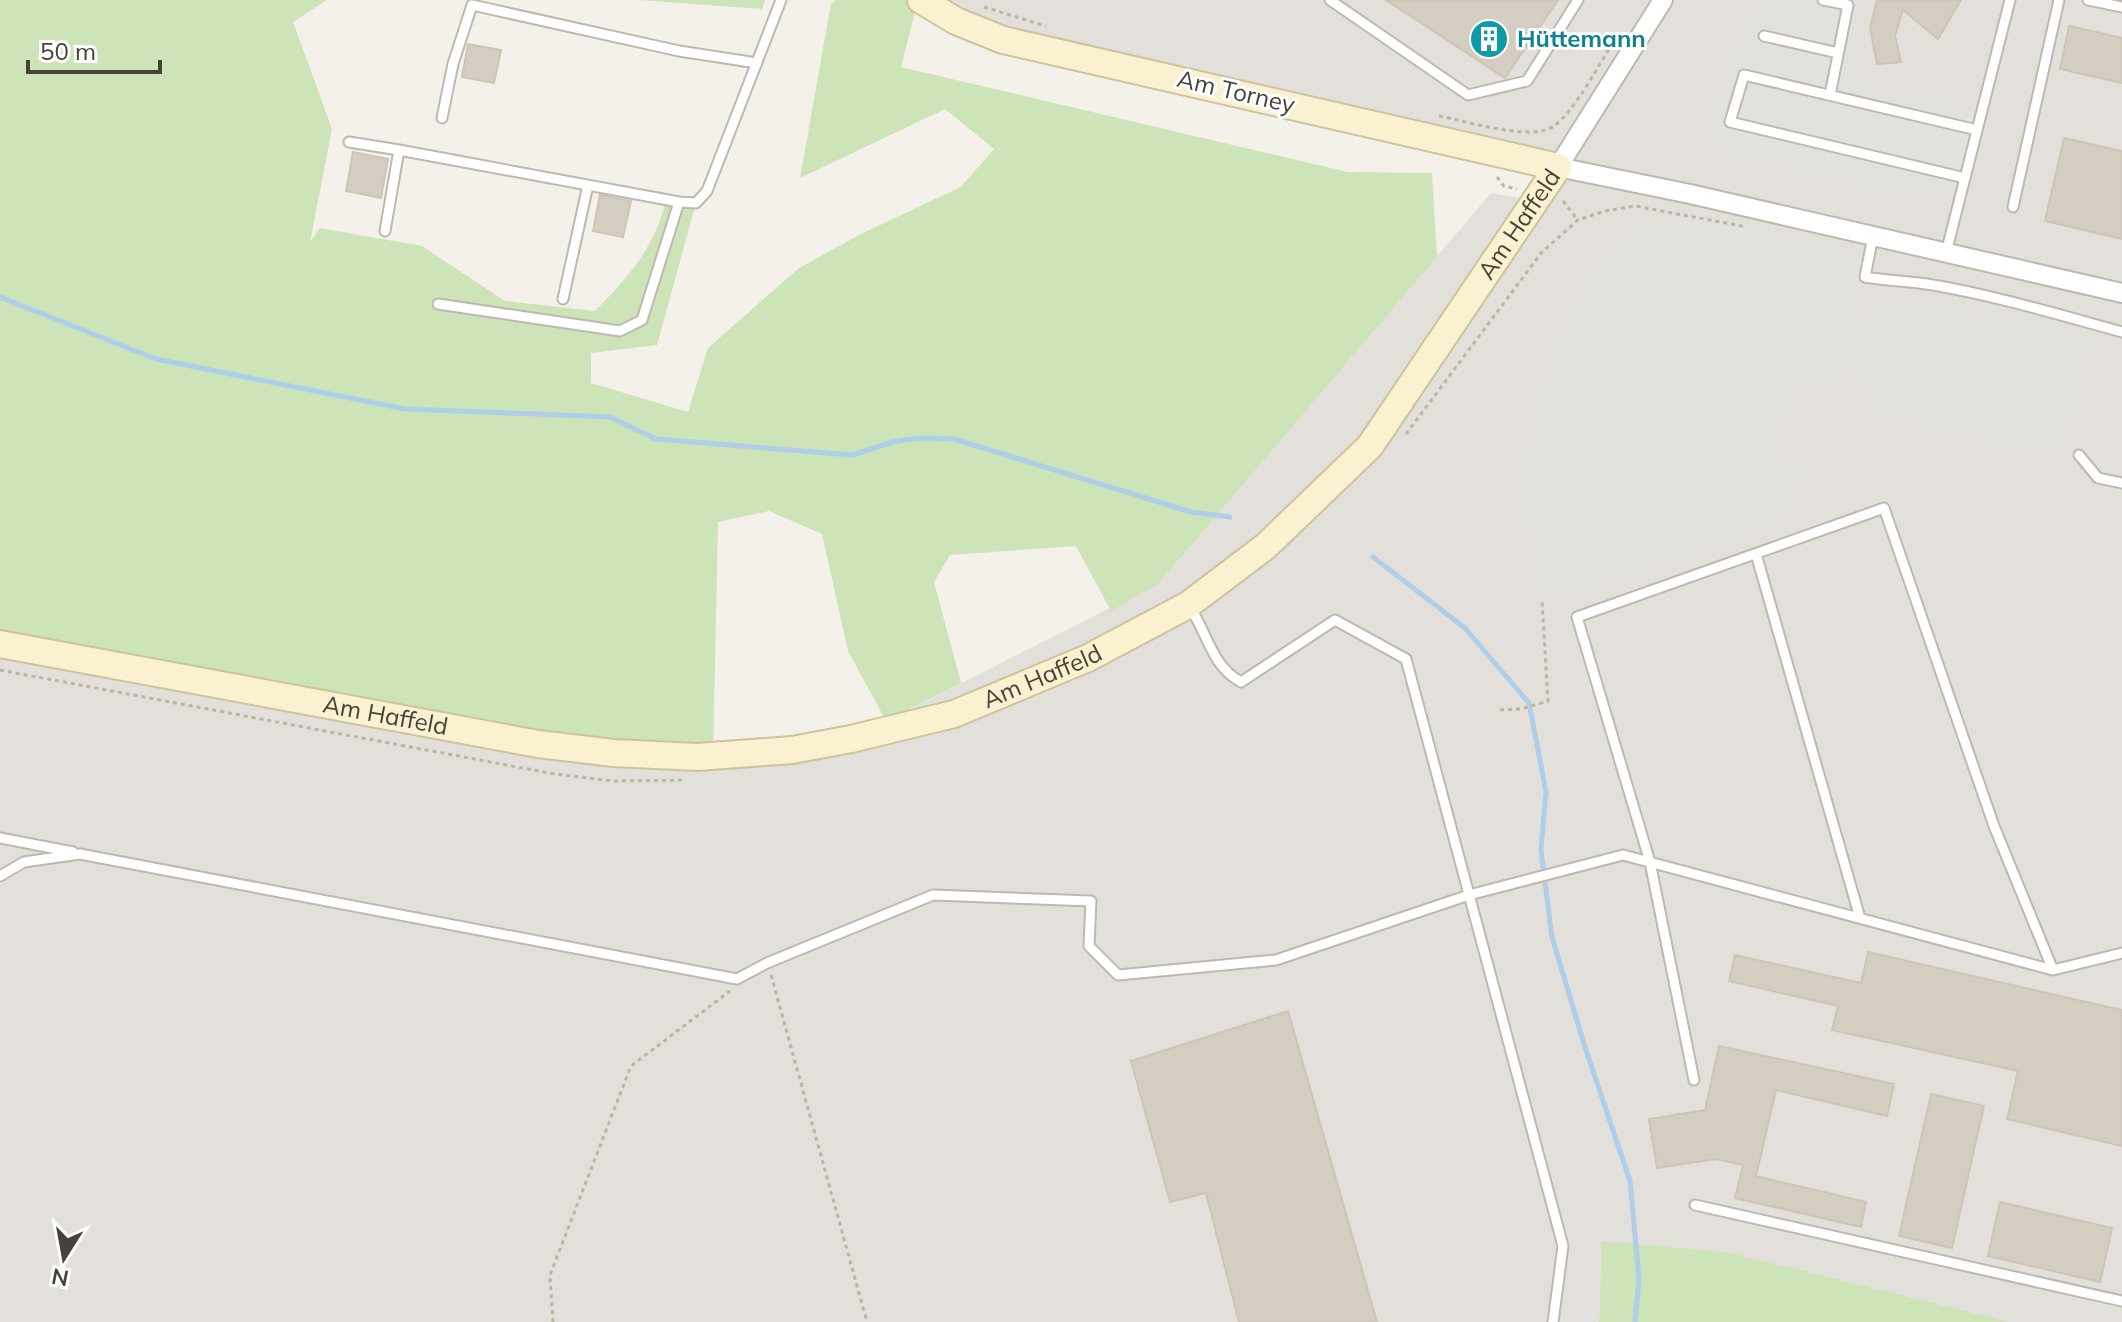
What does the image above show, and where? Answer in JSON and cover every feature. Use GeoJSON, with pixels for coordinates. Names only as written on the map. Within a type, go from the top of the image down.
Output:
{"type":"FeatureCollection","features":[{"type":"Feature","properties":{"kind":"street","name":"Am Torney"},"geometry":{"type":"LineString","coordinates":[[921,0],[956,21],[1003,40],[1558,167]]}},
{"type":"Feature","properties":{"kind":"street"},"geometry":{"type":"LineString","coordinates":[[1558,167],[1663,0]]}},
{"type":"Feature","properties":{"kind":"street","name":"Am Haffeld"},"geometry":{"type":"LineString","coordinates":[[0,644],[538,744],[613,753],[698,757],[792,750],[954,714],[1088,658],[1188,605],[1266,546],[1370,446],[1558,167],[1690,194],[2122,293]]}},
{"type":"Feature","properties":{"kind":"lane"},"geometry":{"type":"LineString","coordinates":[[349,142],[696,203],[707,191],[781,0]]}},
{"type":"Feature","properties":{"kind":"lane"},"geometry":{"type":"LineString","coordinates":[[1330,0],[1468,95],[1527,81],[1578,0]]}},
{"type":"Feature","properties":{"kind":"lane"},"geometry":{"type":"LineString","coordinates":[[1823,0],[1848,5],[1830,95]]}},
{"type":"Feature","properties":{"kind":"lane"},"geometry":{"type":"LineString","coordinates":[[1946,253],[2010,0]]}},
{"type":"Feature","properties":{"kind":"lane"},"geometry":{"type":"LineString","coordinates":[[2013,207],[2059,0]]}},
{"type":"Feature","properties":{"kind":"lane"},"geometry":{"type":"LineString","coordinates":[[2088,0],[2122,7]]}},
{"type":"Feature","properties":{"kind":"lane"},"geometry":{"type":"LineString","coordinates":[[442,118],[453,64],[472,5],[679,51],[757,63]]}},
{"type":"Feature","properties":{"kind":"lane"},"geometry":{"type":"LineString","coordinates":[[1764,36],[1838,53]]}},
{"type":"Feature","properties":{"kind":"lane"},"geometry":{"type":"LineString","coordinates":[[1965,178],[1730,122],[1744,75],[1977,130]]}},
{"type":"Feature","properties":{"kind":"lane"},"geometry":{"type":"LineString","coordinates":[[385,231],[399,150]]}},
{"type":"Feature","properties":{"kind":"lane"},"geometry":{"type":"LineString","coordinates":[[563,299],[588,185]]}},
{"type":"Feature","properties":{"kind":"lane"},"geometry":{"type":"LineString","coordinates":[[438,304],[620,331],[642,320],[679,202]]}},
{"type":"Feature","properties":{"kind":"lane"},"geometry":{"type":"LineString","coordinates":[[1873,236],[1865,277],[1930,284],[2014,302],[2122,332]]}},
{"type":"Feature","properties":{"kind":"lane"},"geometry":{"type":"LineString","coordinates":[[2079,455],[2098,478],[2122,483]]}},
{"type":"Feature","properties":{"kind":"lane"},"geometry":{"type":"LineString","coordinates":[[1694,1080],[1650,862],[1577,617],[1884,508],[1994,826],[2053,970]]}},
{"type":"Feature","properties":{"kind":"lane"},"geometry":{"type":"LineString","coordinates":[[1756,554],[1860,918]]}},
{"type":"Feature","properties":{"kind":"lane"},"geometry":{"type":"LineString","coordinates":[[1188,605],[1200,623],[1220,667],[1241,682],[1335,620],[1406,659],[1563,1246],[1553,1322]]}},
{"type":"Feature","properties":{"kind":"lane"},"geometry":{"type":"LineString","coordinates":[[0,838],[737,979],[767,963],[933,895],[1091,901],[1089,946],[1118,975],[1276,960],[1469,895],[1623,855],[2053,970],[2122,953]]}},
{"type":"Feature","properties":{"kind":"lane"},"geometry":{"type":"LineString","coordinates":[[0,876],[24,862],[80,854]]}},
{"type":"Feature","properties":{"kind":"lane"},"geometry":{"type":"LineString","coordinates":[[1695,1205],[2122,1301]]}},
{"type":"Feature","properties":{"kind":"path"},"geometry":{"type":"LineString","coordinates":[[979,6],[1046,26]]}},
{"type":"Feature","properties":{"kind":"path"},"geometry":{"type":"LineString","coordinates":[[1434,115],[1514,130],[1538,132],[1553,127],[1617,37]]}},
{"type":"Feature","properties":{"kind":"path"},"geometry":{"type":"LineString","coordinates":[[1400,442],[1542,252],[1578,220],[1635,206],[1753,228]]}},
{"type":"Feature","properties":{"kind":"path"},"geometry":{"type":"LineString","coordinates":[[1500,710],[1521,709],[1548,701],[1542,601]]}},
{"type":"Feature","properties":{"kind":"path"},"geometry":{"type":"LineString","coordinates":[[0,670],[549,773],[611,781],[693,780]]}},
{"type":"Feature","properties":{"kind":"path"},"geometry":{"type":"LineString","coordinates":[[767,963],[867,1322]]}},
{"type":"Feature","properties":{"kind":"path"},"geometry":{"type":"LineString","coordinates":[[553,1322],[550,1275],[631,1066],[730,991]]}},
{"type":"Feature","properties":{"kind":"shaded area"},"geometry":{"type":"Polygon","coordinates":[[[921,0],[2122,0],[2122,1322],[2009,1322],[1603,1241],[1599,1322],[0,1322],[0,644],[613,753],[851,739],[1159,583],[1491,193],[1536,201],[1557,168],[1003,40],[921,0]]]}},
{"type":"Feature","properties":{"kind":"shaded area"},"geometry":{"type":"Polygon","coordinates":[[[1764,0],[1866,0],[1848,81],[1981,114],[1958,206],[1706,145],[1726,57],[1764,0]]]}},
{"type":"Feature","properties":{"kind":"shaded area"},"geometry":{"type":"Polygon","coordinates":[[[1695,216],[1870,253],[1845,372],[1789,394],[1764,454],[1804,464],[1778,521],[1542,601],[1528,511],[1530,444],[1545,378],[1559,338],[1580,294],[1617,237],[1695,216]]]}},
{"type":"Feature","properties":{"kind":"shaded area"},"geometry":{"type":"Polygon","coordinates":[[[1921,297],[2092,335],[2087,345],[2074,419],[2050,449],[1882,415],[1854,364],[1870,303],[1921,297]]]}},
{"type":"Feature","properties":{"kind":"green space"},"geometry":{"type":"Polygon","coordinates":[[[0,0],[327,0],[293,22],[332,129],[310,242],[320,228],[422,246],[505,301],[595,311],[648,246],[666,199],[696,203],[657,345],[591,353],[591,383],[688,412],[708,348],[799,268],[863,233],[961,187],[994,149],[945,109],[800,178],[831,4],[836,0],[918,0],[901,67],[1348,172],[1432,173],[1437,257],[1159,583],[1111,611],[1076,546],[950,555],[934,582],[961,683],[886,721],[848,651],[822,534],[769,511],[718,522],[713,756],[613,753],[0,644],[0,0]]]}},
{"type":"Feature","properties":{"kind":"green space"},"geometry":{"type":"Polygon","coordinates":[[[639,0],[765,0],[762,9],[639,0]]]}},
{"type":"Feature","properties":{"kind":"green space"},"geometry":{"type":"Polygon","coordinates":[[[1602,1241],[1727,1252],[2009,1322],[1599,1322],[1602,1241]]]}},
{"type":"Feature","properties":{"kind":"building","name":"Hüttemann"},"geometry":{"type":"Polygon","coordinates":[[[1386,0],[1558,0],[1505,78],[1386,0]]]}},
{"type":"Feature","properties":{"kind":"building"},"geometry":{"type":"Polygon","coordinates":[[[1877,0],[1961,0],[1938,39],[1903,10],[1895,36],[1901,62],[1877,64],[1870,28],[1877,0]]]}},
{"type":"Feature","properties":{"kind":"building"},"geometry":{"type":"Polygon","coordinates":[[[2069,26],[2122,38],[2122,83],[2060,69],[2069,26]]]}},
{"type":"Feature","properties":{"kind":"building"},"geometry":{"type":"Polygon","coordinates":[[[468,44],[501,50],[494,83],[462,77],[468,44]]]}},
{"type":"Feature","properties":{"kind":"building"},"geometry":{"type":"Polygon","coordinates":[[[2064,138],[2122,151],[2122,239],[2045,221],[2064,138]]]}},
{"type":"Feature","properties":{"kind":"building"},"geometry":{"type":"Polygon","coordinates":[[[353,152],[388,159],[381,198],[346,191],[353,152]]]}},
{"type":"Feature","properties":{"kind":"building"},"geometry":{"type":"Polygon","coordinates":[[[600,195],[631,201],[623,237],[593,231],[600,195]]]}},
{"type":"Feature","properties":{"kind":"building"},"geometry":{"type":"Polygon","coordinates":[[[1868,952],[2122,1010],[2122,1146],[2007,1119],[2018,1071],[1832,1030],[1838,1006],[1729,981],[1735,955],[1861,983],[1868,952]]]}},
{"type":"Feature","properties":{"kind":"building"},"geometry":{"type":"Polygon","coordinates":[[[1288,1011],[1377,1322],[1239,1322],[1206,1193],[1170,1202],[1131,1061],[1288,1011]]]}},
{"type":"Feature","properties":{"kind":"building"},"geometry":{"type":"Polygon","coordinates":[[[1719,1046],[1894,1084],[1887,1116],[1776,1090],[1756,1176],[1866,1202],[1861,1227],[1735,1198],[1743,1165],[1716,1159],[1657,1168],[1649,1119],[1705,1110],[1719,1046]]]}},
{"type":"Feature","properties":{"kind":"building"},"geometry":{"type":"Polygon","coordinates":[[[1931,1094],[1984,1106],[1952,1248],[1899,1236],[1931,1094]]]}},
{"type":"Feature","properties":{"kind":"building"},"geometry":{"type":"Polygon","coordinates":[[[2000,1202],[2112,1228],[2100,1282],[1988,1256],[2000,1202]]]}},
{"type":"Feature","properties":{"kind":"waterway"},"geometry":{"type":"LineString","coordinates":[[0,297],[156,359],[405,409],[610,417],[656,439],[852,455],[893,442],[919,438],[954,439],[1191,512],[1230,517]]}},
{"type":"Feature","properties":{"kind":"waterway"},"geometry":{"type":"LineString","coordinates":[[1373,557],[1465,628],[1529,703],[1546,792],[1541,850],[1552,937],[1630,1181],[1639,1278],[1635,1322]]}},
{"type":"Feature","properties":{"kind":"place","name":"Hüttemann"},"geometry":{"type":"Point","coordinates":[1489,39]}}]}
